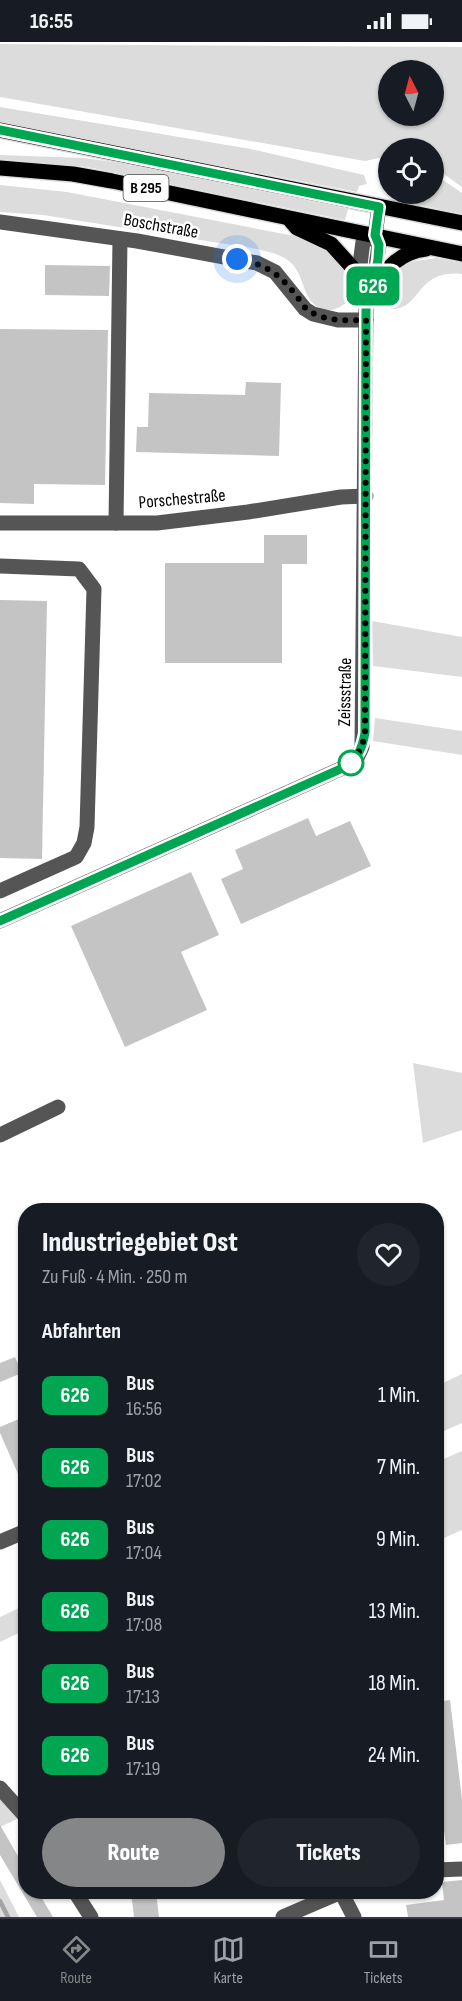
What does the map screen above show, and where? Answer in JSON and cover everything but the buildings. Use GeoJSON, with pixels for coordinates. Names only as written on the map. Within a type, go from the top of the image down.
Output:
{"type":"FeatureCollection","features":[{"type":"Feature","properties":{"kind":"main road","name":"B 295"},"geometry":{"type":"LineString","coordinates":[[0,130],[462,223]]}},
{"type":"Feature","properties":{"kind":"main road","name":"B 295"},"geometry":{"type":"LineString","coordinates":[[0,168],[74,174],[112,181],[462,254]]}},
{"type":"Feature","properties":{"kind":"main road"},"geometry":{"type":"LineString","coordinates":[[289,218],[297,228],[331,244],[360,276]]}},
{"type":"Feature","properties":{"kind":"main road"},"geometry":{"type":"LineString","coordinates":[[373,288],[386,270],[401,256],[435,248]]}},
{"type":"Feature","properties":{"kind":"street","name":"Zeissstraße"},"geometry":{"type":"LineString","coordinates":[[0,921],[345,767],[356,760],[365,733],[366,496],[361,400],[366,313],[372,296],[379,245],[375,235],[379,207]]}},
{"type":"Feature","properties":{"kind":"street","name":"Boschstraße"},"geometry":{"type":"LineString","coordinates":[[0,222],[120,238],[257,263],[275,272],[305,309],[313,314],[338,320],[366,313]]}},
{"type":"Feature","properties":{"kind":"street","name":"Zeissstraße"},"geometry":{"type":"LineString","coordinates":[[360,276],[363,242],[375,235]]}},
{"type":"Feature","properties":{"kind":"street"},"geometry":{"type":"LineString","coordinates":[[116,523],[120,238]]}},
{"type":"Feature","properties":{"kind":"street"},"geometry":{"type":"LineString","coordinates":[[360,276],[361,296],[366,313]]}},
{"type":"Feature","properties":{"kind":"street","name":"Porschestraße"},"geometry":{"type":"LineString","coordinates":[[0,523],[157,523],[248,512],[341,497],[366,496]]}},
{"type":"Feature","properties":{"kind":"street"},"geometry":{"type":"LineString","coordinates":[[0,566],[79,569],[94,589],[84,843],[76,856],[0,891]]}},
{"type":"Feature","properties":{"kind":"street"},"geometry":{"type":"LineString","coordinates":[[0,1135],[58,1107]]}},
{"type":"Feature","properties":{"kind":"street"},"geometry":{"type":"LineString","coordinates":[[0,1542],[18,1534]]}},
{"type":"Feature","properties":{"kind":"street"},"geometry":{"type":"LineString","coordinates":[[0,1788],[18,1807]]}},
{"type":"Feature","properties":{"kind":"street"},"geometry":{"type":"LineString","coordinates":[[444,1870],[462,1869]]}},
{"type":"Feature","properties":{"kind":"street"},"geometry":{"type":"LineString","coordinates":[[79,1899],[91,1917]]}},
{"type":"Feature","properties":{"kind":"street"},"geometry":{"type":"LineString","coordinates":[[283,1917],[325,1899]]}},
{"type":"Feature","properties":{"kind":"street"},"geometry":{"type":"LineString","coordinates":[[345,1899],[354,1917]]}},
{"type":"Feature","properties":{"kind":"shaded area"},"geometry":{"type":"Polygon","coordinates":[[[0,44],[462,47],[462,187],[444,174],[444,138],[378,138],[378,158],[365,161],[0,97],[0,44]]]}},
{"type":"Feature","properties":{"kind":"shaded area"},"geometry":{"type":"Polygon","coordinates":[[[0,107],[251,149],[364,175],[367,184],[359,186],[357,192],[0,123],[0,107]]]}},
{"type":"Feature","properties":{"kind":"shaded area"},"geometry":{"type":"Polygon","coordinates":[[[0,155],[84,158],[114,162],[348,209],[345,220],[87,167],[0,159],[0,155]]]}},
{"type":"Feature","properties":{"kind":"shaded area"},"geometry":{"type":"Polygon","coordinates":[[[444,181],[462,193],[462,214],[415,204],[444,204],[444,181]]]}},
{"type":"Feature","properties":{"kind":"shaded area"},"geometry":{"type":"Polygon","coordinates":[[[0,185],[67,192],[305,238],[326,248],[344,265],[352,280],[352,295],[347,302],[337,308],[330,310],[321,308],[309,298],[300,276],[291,263],[279,255],[257,249],[43,215],[0,212],[0,185]]]}},
{"type":"Feature","properties":{"kind":"shaded area"},"geometry":{"type":"Polygon","coordinates":[[[436,258],[462,263],[462,274],[447,274],[435,278],[427,283],[409,303],[401,308],[391,309],[391,280],[403,263],[436,258]]]}},
{"type":"Feature","properties":{"kind":"shaded area"},"geometry":{"type":"Polygon","coordinates":[[[372,621],[462,637],[462,677],[373,666],[372,621]]]}},
{"type":"Feature","properties":{"kind":"shaded area"},"geometry":{"type":"Polygon","coordinates":[[[375,718],[462,731],[462,755],[373,741],[375,718]]]}},
{"type":"Feature","properties":{"kind":"shaded area"},"geometry":{"type":"Polygon","coordinates":[[[413,1063],[462,1073],[462,1130],[423,1143],[413,1063]]]}},
{"type":"Feature","properties":{"kind":"shaded area"},"geometry":{"type":"Polygon","coordinates":[[[462,1374],[462,1423],[444,1431],[444,1383],[462,1374]]]}},
{"type":"Feature","properties":{"kind":"shaded area"},"geometry":{"type":"Polygon","coordinates":[[[462,1451],[462,1530],[444,1538],[444,1459],[462,1451]]]}},
{"type":"Feature","properties":{"kind":"shaded area"},"geometry":{"type":"Polygon","coordinates":[[[18,1608],[18,1633],[0,1642],[0,1617],[18,1608]]]}},
{"type":"Feature","properties":{"kind":"shaded area"},"geometry":{"type":"Polygon","coordinates":[[[0,1795],[17,1819],[0,1827],[0,1795]]]}},
{"type":"Feature","properties":{"kind":"shaded area"},"geometry":{"type":"Polygon","coordinates":[[[0,1880],[19,1917],[0,1917],[0,1880]]]}},
{"type":"Feature","properties":{"kind":"waterway"},"geometry":{"type":"LineString","coordinates":[[0,1901],[8,1917]]}},
{"type":"Feature","properties":{"kind":"bus line","name":"626"},"geometry":{"type":"LineString","coordinates":[[0,130],[379,207],[375,235],[379,245],[372,296],[366,305],[365,733],[356,760],[345,767],[0,921]]}},
{"type":"Feature","properties":{"kind":"route"},"geometry":{"type":"LineString","coordinates":[[237,259],[257,263],[275,272],[284,280],[305,309],[313,314],[338,320],[366,320],[365,733],[356,760],[351,763]]}}]}
